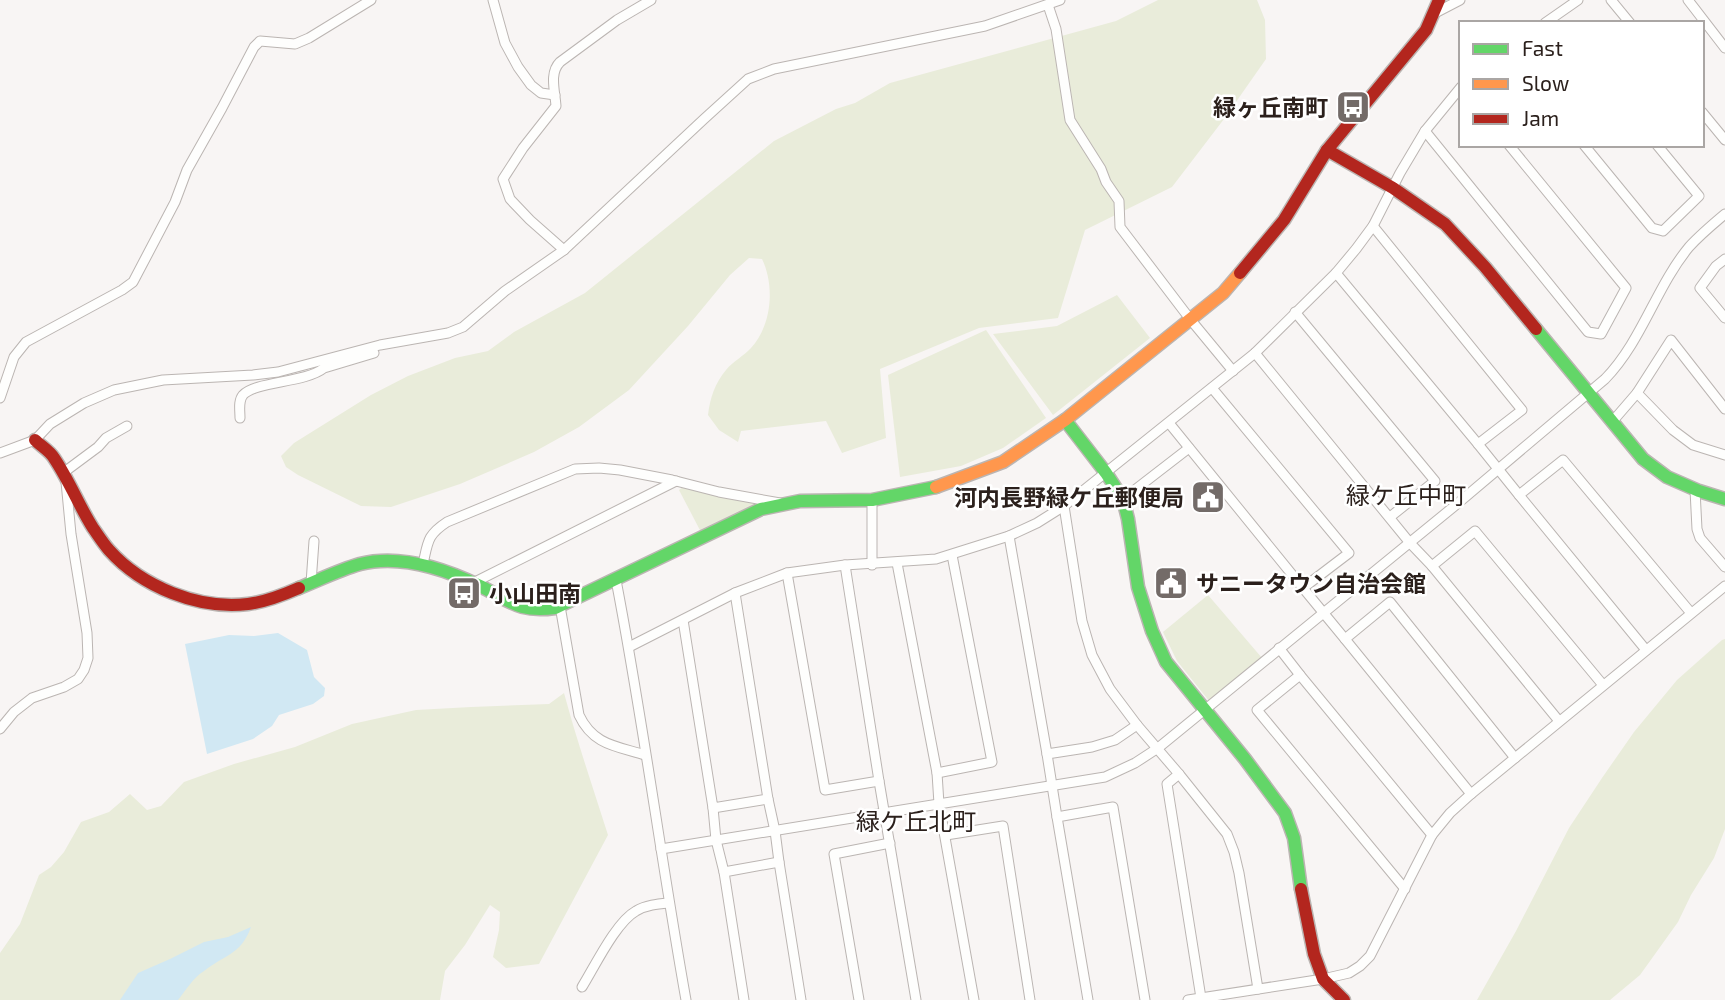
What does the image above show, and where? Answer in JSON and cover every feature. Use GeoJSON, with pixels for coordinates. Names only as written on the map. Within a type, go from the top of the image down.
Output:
{"type":"FeatureCollection","features":[{"type":"Feature","properties":{"kind":"street"},"geometry":{"type":"LineString","coordinates":[[0,398],[15,357],[26,342],[133,282],[175,202],[187,170],[254,47],[260,41],[295,44],[371,0]]}},
{"type":"Feature","properties":{"kind":"street"},"geometry":{"type":"LineString","coordinates":[[493,0],[505,43],[518,67],[531,85],[541,93],[555,95]]}},
{"type":"Feature","properties":{"kind":"street"},"geometry":{"type":"LineString","coordinates":[[564,250],[510,199],[503,179],[556,106],[553,73],[555,67],[617,20],[651,0]]}},
{"type":"Feature","properties":{"kind":"street"},"geometry":{"type":"LineString","coordinates":[[0,453],[35,440],[50,424],[84,403],[114,390],[163,380],[278,372],[390,344],[448,333],[463,327],[505,291],[564,250],[748,79],[774,69],[985,26],[1060,0]]}},
{"type":"Feature","properties":{"kind":"street"},"geometry":{"type":"LineString","coordinates":[[35,440],[53,456],[92,526],[109,550],[139,576],[182,597],[205,602],[247,604],[281,596],[361,564],[386,562],[423,564],[473,583],[521,608],[541,610],[560,606],[761,509],[800,501],[872,500],[941,486],[1003,462],[1065,421],[1223,293],[1284,220],[1328,150],[1422,37],[1439,0]]}},
{"type":"Feature","properties":{"kind":"street"},"geometry":{"type":"LineString","coordinates":[[1435,13],[1460,0]]}},
{"type":"Feature","properties":{"kind":"street"},"geometry":{"type":"LineString","coordinates":[[1551,21],[1578,0]]}},
{"type":"Feature","properties":{"kind":"street"},"geometry":{"type":"LineString","coordinates":[[1611,0],[1628,21]]}},
{"type":"Feature","properties":{"kind":"street"},"geometry":{"type":"LineString","coordinates":[[1688,0],[1725,48]]}},
{"type":"Feature","properties":{"kind":"street"},"geometry":{"type":"LineString","coordinates":[[1044,4],[1056,29],[1070,120],[1119,201],[1120,227],[1233,371]]}},
{"type":"Feature","properties":{"kind":"street"},"geometry":{"type":"LineString","coordinates":[[629,647],[735,593],[787,573],[845,565],[936,559],[1009,536],[1064,506],[1255,353],[1336,274],[1373,226],[1425,131],[1459,89]]}},
{"type":"Feature","properties":{"kind":"street"},"geometry":{"type":"LineString","coordinates":[[1704,115],[1725,141]]}},
{"type":"Feature","properties":{"kind":"street"},"geometry":{"type":"LineString","coordinates":[[1425,131],[1588,332],[1601,334],[1626,288],[1511,147]]}},
{"type":"Feature","properties":{"kind":"street"},"geometry":{"type":"LineString","coordinates":[[1586,147],[1652,228],[1663,231],[1699,196],[1659,147]]}},
{"type":"Feature","properties":{"kind":"street"},"geometry":{"type":"LineString","coordinates":[[1328,150],[1393,188],[1445,224],[1485,267],[1643,459],[1667,477],[1725,499]]}},
{"type":"Feature","properties":{"kind":"street"},"geometry":{"type":"LineString","coordinates":[[660,849],[1105,777],[1135,764],[1498,470],[1620,365],[1688,248],[1725,214]]}},
{"type":"Feature","properties":{"kind":"street"},"geometry":{"type":"LineString","coordinates":[[1373,226],[1522,410],[1478,444]]}},
{"type":"Feature","properties":{"kind":"street"},"geometry":{"type":"LineString","coordinates":[[1725,259],[1716,266],[1700,288],[1725,318]]}},
{"type":"Feature","properties":{"kind":"street"},"geometry":{"type":"LineString","coordinates":[[1336,274],[1646,650]]}},
{"type":"Feature","properties":{"kind":"street"},"geometry":{"type":"LineString","coordinates":[[1295,312],[1435,481],[1390,517]]}},
{"type":"Feature","properties":{"kind":"street"},"geometry":{"type":"LineString","coordinates":[[1612,422],[1637,393],[1671,340],[1725,409]]}},
{"type":"Feature","properties":{"kind":"street"},"geometry":{"type":"LineString","coordinates":[[240,418],[240,402],[244,394],[256,387],[319,372],[324,368],[378,352],[390,344]]}},
{"type":"Feature","properties":{"kind":"street"},"geometry":{"type":"LineString","coordinates":[[1255,353],[1559,722]]}},
{"type":"Feature","properties":{"kind":"street"},"geometry":{"type":"LineString","coordinates":[[1212,388],[1349,553],[1303,588]]}},
{"type":"Feature","properties":{"kind":"street"},"geometry":{"type":"LineString","coordinates":[[1637,393],[1673,430],[1693,445],[1725,456]]}},
{"type":"Feature","properties":{"kind":"street"},"geometry":{"type":"LineString","coordinates":[[1065,421],[1123,499],[1138,587],[1152,631],[1166,662],[1285,813],[1294,838],[1314,954],[1322,979],[1344,1000]]}},
{"type":"Feature","properties":{"kind":"street"},"geometry":{"type":"LineString","coordinates":[[1169,423],[1471,794]]}},
{"type":"Feature","properties":{"kind":"street"},"geometry":{"type":"LineString","coordinates":[[64,475],[106,438],[127,426]]}},
{"type":"Feature","properties":{"kind":"street"},"geometry":{"type":"LineString","coordinates":[[1123,499],[1189,448]]}},
{"type":"Feature","properties":{"kind":"street"},"geometry":{"type":"LineString","coordinates":[[1518,495],[1563,460],[1691,614]]}},
{"type":"Feature","properties":{"kind":"street"},"geometry":{"type":"LineString","coordinates":[[423,564],[431,535],[438,528],[575,470],[620,470],[783,503]]}},
{"type":"Feature","properties":{"kind":"street"},"geometry":{"type":"LineString","coordinates":[[0,729],[14,712],[32,698],[78,679],[88,657],[88,633],[64,475]]}},
{"type":"Feature","properties":{"kind":"street"},"geometry":{"type":"LineString","coordinates":[[473,583],[676,481]]}},
{"type":"Feature","properties":{"kind":"street"},"geometry":{"type":"LineString","coordinates":[[1695,489],[1700,538],[1725,567]]}},
{"type":"Feature","properties":{"kind":"street"},"geometry":{"type":"LineString","coordinates":[[872,500],[872,565]]}},
{"type":"Feature","properties":{"kind":"street"},"geometry":{"type":"LineString","coordinates":[[1064,506],[1082,621],[1092,655],[1110,689],[1137,725],[1227,834],[1239,873],[1258,989]]}},
{"type":"Feature","properties":{"kind":"street"},"geometry":{"type":"LineString","coordinates":[[1432,566],[1475,531],[1603,685]]}},
{"type":"Feature","properties":{"kind":"street"},"geometry":{"type":"LineString","coordinates":[[1009,536],[1088,1000]]}},
{"type":"Feature","properties":{"kind":"street"},"geometry":{"type":"LineString","coordinates":[[311,583],[314,541]]}},
{"type":"Feature","properties":{"kind":"street"},"geometry":{"type":"LineString","coordinates":[[937,773],[992,762],[952,555]]}},
{"type":"Feature","properties":{"kind":"street"},"geometry":{"type":"LineString","coordinates":[[897,563],[937,773],[939,804],[974,1000]]}},
{"type":"Feature","properties":{"kind":"street"},"geometry":{"type":"LineString","coordinates":[[845,565],[916,1000]]}},
{"type":"Feature","properties":{"kind":"street"},"geometry":{"type":"LineString","coordinates":[[787,573],[825,790],[879,782]]}},
{"type":"Feature","properties":{"kind":"street"},"geometry":{"type":"LineString","coordinates":[[616,580],[686,1000]]}},
{"type":"Feature","properties":{"kind":"street"},"geometry":{"type":"LineString","coordinates":[[1188,1000],[1322,979],[1349,973],[1360,967],[1370,956],[1432,835],[1450,813],[1725,586]]}},
{"type":"Feature","properties":{"kind":"street"},"geometry":{"type":"LineString","coordinates":[[735,593],[801,1000]]}},
{"type":"Feature","properties":{"kind":"street"},"geometry":{"type":"LineString","coordinates":[[1345,639],[1390,602],[1515,758]]}},
{"type":"Feature","properties":{"kind":"street"},"geometry":{"type":"LineString","coordinates":[[560,606],[579,715],[584,726],[602,741],[645,755]]}},
{"type":"Feature","properties":{"kind":"street"},"geometry":{"type":"LineString","coordinates":[[683,620],[716,840],[724,872],[744,1000]]}},
{"type":"Feature","properties":{"kind":"street"},"geometry":{"type":"LineString","coordinates":[[1279,648],[1432,835]]}},
{"type":"Feature","properties":{"kind":"street"},"geometry":{"type":"LineString","coordinates":[[1300,675],[1257,710],[1405,889]]}},
{"type":"Feature","properties":{"kind":"street"},"geometry":{"type":"LineString","coordinates":[[1047,754],[1092,747],[1115,740],[1137,725]]}},
{"type":"Feature","properties":{"kind":"street"},"geometry":{"type":"LineString","coordinates":[[1179,774],[1167,784],[1201,998]]}},
{"type":"Feature","properties":{"kind":"street"},"geometry":{"type":"LineString","coordinates":[[713,808],[768,799]]}},
{"type":"Feature","properties":{"kind":"street"},"geometry":{"type":"LineString","coordinates":[[1057,817],[1113,807],[1144,1000]]}},
{"type":"Feature","properties":{"kind":"street"},"geometry":{"type":"LineString","coordinates":[[946,835],[1003,826],[1031,1000]]}},
{"type":"Feature","properties":{"kind":"street"},"geometry":{"type":"LineString","coordinates":[[859,1000],[835,853],[890,843]]}},
{"type":"Feature","properties":{"kind":"street"},"geometry":{"type":"LineString","coordinates":[[724,872],[779,862]]}},
{"type":"Feature","properties":{"kind":"street"},"geometry":{"type":"LineString","coordinates":[[582,987],[622,922],[636,910],[668,903]]}},
{"type":"Feature","properties":{"kind":"green space"},"geometry":{"type":"Polygon","coordinates":[[[1158,0],[1257,0],[1265,20],[1266,59],[1172,187],[1085,230],[1058,318],[979,328],[880,369],[886,438],[842,453],[826,421],[741,431],[738,442],[719,430],[708,415],[714,391],[726,370],[758,339],[767,317],[770,293],[766,270],[762,259],[749,258],[730,275],[629,390],[579,427],[534,452],[460,484],[391,507],[361,506],[286,467],[281,456],[294,443],[371,395],[408,376],[455,358],[488,351],[514,332],[585,293],[774,141],[836,109],[855,103],[890,83],[1116,21],[1158,0]]]}},
{"type":"Feature","properties":{"kind":"green space"},"geometry":{"type":"Polygon","coordinates":[[[1117,295],[1150,338],[1053,415],[993,334],[1057,326],[1117,295]]]}},
{"type":"Feature","properties":{"kind":"green space"},"geometry":{"type":"Polygon","coordinates":[[[986,330],[1046,418],[1003,448],[961,466],[900,477],[888,375],[986,330]]]}},
{"type":"Feature","properties":{"kind":"green space"},"geometry":{"type":"Polygon","coordinates":[[[684,486],[752,499],[756,507],[702,534],[679,490],[684,486]]]}},
{"type":"Feature","properties":{"kind":"green space"},"geometry":{"type":"Polygon","coordinates":[[[1208,595],[1262,658],[1210,702],[1177,661],[1163,632],[1208,595]]]}},
{"type":"Feature","properties":{"kind":"green space"},"geometry":{"type":"Polygon","coordinates":[[[1725,639],[1725,829],[1714,858],[1678,922],[1640,975],[1610,1000],[1477,1000],[1569,828],[1602,778],[1634,732],[1677,680],[1725,639]]]}},
{"type":"Feature","properties":{"kind":"green space"},"geometry":{"type":"Polygon","coordinates":[[[564,693],[608,835],[539,964],[506,968],[493,957],[500,912],[490,905],[445,971],[440,1000],[0,1000],[0,953],[20,924],[39,875],[51,867],[64,852],[81,822],[109,812],[130,794],[147,810],[161,806],[184,782],[234,764],[295,747],[352,724],[416,710],[549,704],[564,693]]]}},
{"type":"Feature","properties":{"kind":"water"},"geometry":{"type":"Polygon","coordinates":[[[278,633],[307,650],[314,677],[325,688],[324,696],[313,704],[279,715],[272,726],[253,739],[207,754],[185,644],[229,635],[278,633]]]}},
{"type":"Feature","properties":{"kind":"water"},"geometry":{"type":"Polygon","coordinates":[[[251,927],[237,949],[200,974],[178,1000],[120,1000],[138,973],[204,942],[228,937],[251,927]]]}},
{"type":"Feature","properties":{"kind":"traffic: fast"},"geometry":{"type":"LineString","coordinates":[[1536,329],[1643,459],[1667,477],[1725,499]]}},
{"type":"Feature","properties":{"kind":"traffic: fast"},"geometry":{"type":"LineString","coordinates":[[1065,420],[1123,499],[1138,587],[1152,631],[1166,662],[1285,813],[1294,838],[1301,889]]}},
{"type":"Feature","properties":{"kind":"traffic: fast"},"geometry":{"type":"LineString","coordinates":[[299,588],[360,564],[375,561],[406,562],[436,568],[523,607],[555,608],[761,509],[800,501],[872,500],[936,487]]}},
{"type":"Feature","properties":{"kind":"traffic: slow"},"geometry":{"type":"LineString","coordinates":[[936,487],[1003,462],[1065,420],[1223,293],[1240,273]]}},
{"type":"Feature","properties":{"kind":"traffic: jam"},"geometry":{"type":"LineString","coordinates":[[1240,273],[1284,220],[1327,150],[1426,30],[1439,0]]}},
{"type":"Feature","properties":{"kind":"traffic: jam"},"geometry":{"type":"LineString","coordinates":[[1327,150],[1393,188],[1445,224],[1536,329]]}},
{"type":"Feature","properties":{"kind":"traffic: jam"},"geometry":{"type":"LineString","coordinates":[[35,440],[54,458],[88,520],[107,547],[122,563],[155,585],[191,599],[229,605],[261,602],[299,588]]}},
{"type":"Feature","properties":{"kind":"traffic: jam"},"geometry":{"type":"LineString","coordinates":[[1301,889],[1314,954],[1323,979],[1344,1000]]}},
{"type":"Feature","properties":{"kind":"place","name":"緑ヶ丘南町"},"geometry":{"type":"Point","coordinates":[1353,107]}},
{"type":"Feature","properties":{"kind":"place","name":"河内長野緑ケ丘郵便局"},"geometry":{"type":"Point","coordinates":[1208,497]}},
{"type":"Feature","properties":{"kind":"place","name":"サニータウン自治会館"},"geometry":{"type":"Point","coordinates":[1171,583]}},
{"type":"Feature","properties":{"kind":"place","name":"小山田南"},"geometry":{"type":"Point","coordinates":[464,593]}},
{"type":"Feature","properties":{"kind":"district","name":"緑ケ丘中町"},"geometry":{"type":"Point","coordinates":[1406,494]}},
{"type":"Feature","properties":{"kind":"district","name":"緑ケ丘北町"},"geometry":{"type":"Point","coordinates":[916,820]}}]}
